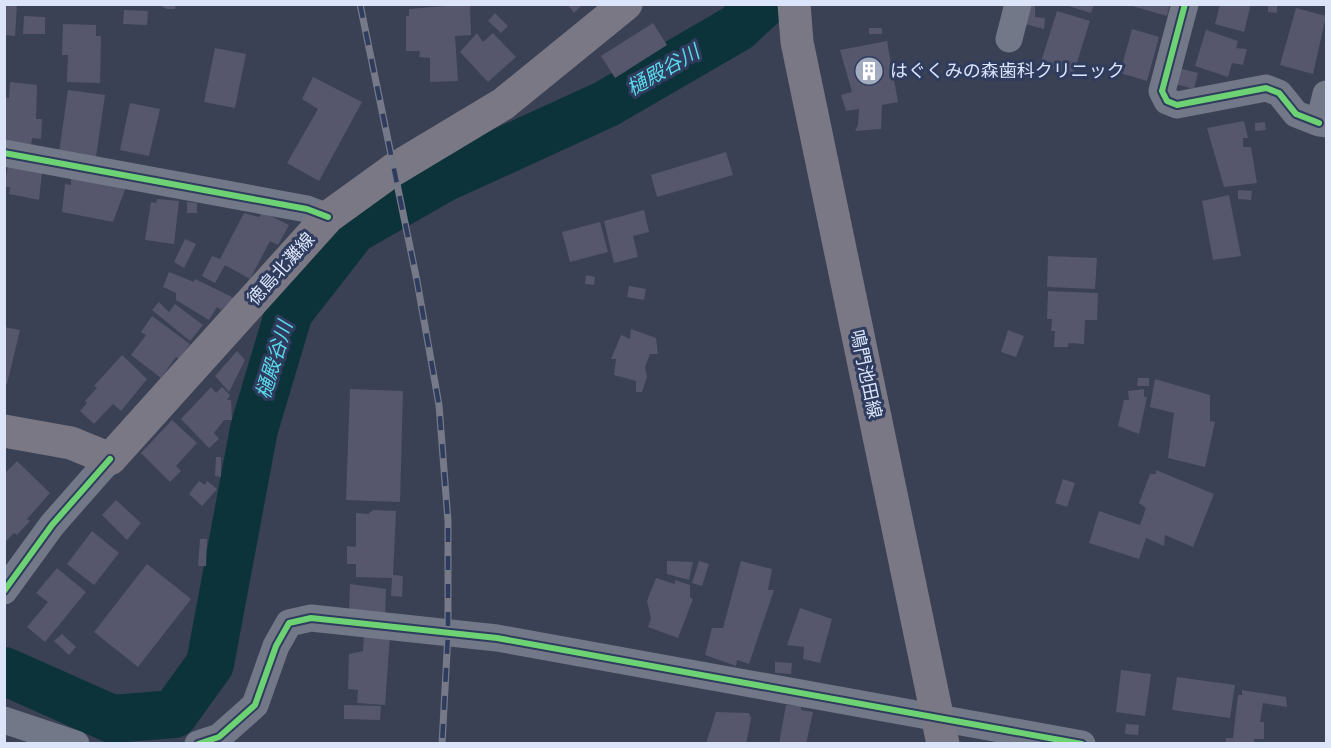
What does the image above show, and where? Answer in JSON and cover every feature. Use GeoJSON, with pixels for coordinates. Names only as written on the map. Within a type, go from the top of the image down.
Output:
{"type":"FeatureCollection","features":[{"type":"Feature","properties":{"kind":"main road","name":"徳島北灘線"},"geometry":{"type":"LineString","coordinates":[[110,459],[328,217],[393,170],[503,104],[626,4]]}},
{"type":"Feature","properties":{"kind":"main road","name":"鳴門池田線"},"geometry":{"type":"LineString","coordinates":[[794,4],[797,42],[940,730]]}},
{"type":"Feature","properties":{"kind":"main road"},"geometry":{"type":"LineString","coordinates":[[4,431],[71,443],[110,459]]}},
{"type":"Feature","properties":{"kind":"street"},"geometry":{"type":"LineString","coordinates":[[1010,39],[1018,4]]}},
{"type":"Feature","properties":{"kind":"street"},"geometry":{"type":"LineString","coordinates":[[1185,4],[1162,91],[1167,101],[1177,105],[1266,88],[1279,93],[1296,114],[1323,124],[1326,94]]}},
{"type":"Feature","properties":{"kind":"street"},"geometry":{"type":"LineString","coordinates":[[4,153],[307,209],[328,217]]}},
{"type":"Feature","properties":{"kind":"street"},"geometry":{"type":"LineString","coordinates":[[4,591],[52,525],[110,459]]}},
{"type":"Feature","properties":{"kind":"street"},"geometry":{"type":"LineString","coordinates":[[198,744],[219,737],[255,705],[276,646],[289,623],[311,618],[497,638],[724,681],[940,730],[1082,744]]}},
{"type":"Feature","properties":{"kind":"street"},"geometry":{"type":"LineString","coordinates":[[4,720],[76,744]]}},
{"type":"Feature","properties":{"kind":"building"},"geometry":{"type":"Polygon","coordinates":[[[4,4],[17,4],[15,36],[4,35],[4,4]]]}},
{"type":"Feature","properties":{"kind":"building"},"geometry":{"type":"Polygon","coordinates":[[[157,4],[176,4],[175,9],[167,9],[157,4]]]}},
{"type":"Feature","properties":{"kind":"building"},"geometry":{"type":"Polygon","coordinates":[[[470,4],[471,35],[455,36],[458,81],[430,82],[430,58],[419,57],[420,51],[406,51],[406,16],[409,16],[409,9],[470,4]]]}},
{"type":"Feature","properties":{"kind":"building"},"geometry":{"type":"Polygon","coordinates":[[[567,4],[583,4],[574,13],[567,4]]]}},
{"type":"Feature","properties":{"kind":"building"},"geometry":{"type":"Polygon","coordinates":[[[1062,4],[1094,4],[1091,13],[1062,4]]]}},
{"type":"Feature","properties":{"kind":"building"},"geometry":{"type":"Polygon","coordinates":[[[1125,4],[1170,4],[1167,16],[1125,4]]]}},
{"type":"Feature","properties":{"kind":"building"},"geometry":{"type":"Polygon","coordinates":[[[1220,4],[1251,4],[1244,32],[1215,24],[1220,4]]]}},
{"type":"Feature","properties":{"kind":"building"},"geometry":{"type":"Polygon","coordinates":[[[1268,4],[1277,4],[1277,13],[1268,12],[1268,4]]]}},
{"type":"Feature","properties":{"kind":"building"},"geometry":{"type":"Polygon","coordinates":[[[1030,6],[1035,6],[1035,17],[1045,18],[1044,29],[1025,24],[1030,6]]]}},
{"type":"Feature","properties":{"kind":"building"},"geometry":{"type":"Polygon","coordinates":[[[1296,8],[1326,16],[1313,74],[1280,65],[1296,8]]]}},
{"type":"Feature","properties":{"kind":"building"},"geometry":{"type":"Polygon","coordinates":[[[124,10],[148,11],[147,25],[123,24],[124,10]]]}},
{"type":"Feature","properties":{"kind":"building"},"geometry":{"type":"Polygon","coordinates":[[[1057,11],[1090,21],[1073,75],[1040,65],[1057,11]]]}},
{"type":"Feature","properties":{"kind":"building"},"geometry":{"type":"Polygon","coordinates":[[[495,13],[508,26],[501,33],[488,21],[495,13]]]}},
{"type":"Feature","properties":{"kind":"building"},"geometry":{"type":"Polygon","coordinates":[[[24,16],[45,17],[45,34],[23,34],[24,16]]]}},
{"type":"Feature","properties":{"kind":"building"},"geometry":{"type":"Polygon","coordinates":[[[653,23],[667,45],[615,78],[601,56],[653,23]]]}},
{"type":"Feature","properties":{"kind":"building"},"geometry":{"type":"Polygon","coordinates":[[[63,24],[96,25],[96,36],[101,36],[100,83],[67,82],[68,55],[62,55],[63,24]]]}},
{"type":"Feature","properties":{"kind":"building"},"geometry":{"type":"Polygon","coordinates":[[[869,28],[882,28],[882,34],[869,34],[869,28]]]}},
{"type":"Feature","properties":{"kind":"building"},"geometry":{"type":"Polygon","coordinates":[[[1132,29],[1159,37],[1147,81],[1120,73],[1132,29]]]}},
{"type":"Feature","properties":{"kind":"building"},"geometry":{"type":"Polygon","coordinates":[[[1206,30],[1238,41],[1236,48],[1247,49],[1243,65],[1232,63],[1228,77],[1195,66],[1206,30]]]}},
{"type":"Feature","properties":{"kind":"building"},"geometry":{"type":"Polygon","coordinates":[[[477,33],[483,42],[493,33],[516,57],[488,82],[460,52],[477,33]]]}},
{"type":"Feature","properties":{"kind":"building","name":"はぐくみの森歯科クリニック"},"geometry":{"type":"Polygon","coordinates":[[[887,41],[898,102],[882,105],[881,129],[855,131],[858,125],[859,109],[846,111],[841,95],[852,92],[840,50],[887,41]]]}},
{"type":"Feature","properties":{"kind":"building"},"geometry":{"type":"Polygon","coordinates":[[[215,48],[246,54],[235,108],[204,102],[215,48]]]}},
{"type":"Feature","properties":{"kind":"building"},"geometry":{"type":"Polygon","coordinates":[[[1178,68],[1198,73],[1194,89],[1175,84],[1178,68]]]}},
{"type":"Feature","properties":{"kind":"building"},"geometry":{"type":"Polygon","coordinates":[[[313,77],[362,102],[319,181],[287,163],[318,109],[302,99],[313,77]]]}},
{"type":"Feature","properties":{"kind":"building"},"geometry":{"type":"Polygon","coordinates":[[[10,82],[37,85],[36,119],[42,119],[41,139],[32,138],[31,146],[4,143],[5,98],[9,98],[10,82]]]}},
{"type":"Feature","properties":{"kind":"building"},"geometry":{"type":"Polygon","coordinates":[[[68,90],[105,95],[96,157],[59,152],[68,90]]]}},
{"type":"Feature","properties":{"kind":"building"},"geometry":{"type":"Polygon","coordinates":[[[130,103],[160,109],[149,156],[120,150],[130,103]]]}},
{"type":"Feature","properties":{"kind":"building"},"geometry":{"type":"Polygon","coordinates":[[[1244,121],[1248,138],[1243,138],[1243,147],[1251,147],[1257,183],[1224,187],[1207,128],[1244,121]]]}},
{"type":"Feature","properties":{"kind":"building"},"geometry":{"type":"Polygon","coordinates":[[[1265,122],[1266,130],[1255,131],[1255,123],[1265,122]]]}},
{"type":"Feature","properties":{"kind":"building"},"geometry":{"type":"Polygon","coordinates":[[[726,152],[733,175],[657,197],[651,175],[726,152]]]}},
{"type":"Feature","properties":{"kind":"building"},"geometry":{"type":"Polygon","coordinates":[[[8,166],[42,173],[39,200],[9,194],[10,187],[4,187],[8,166]]]}},
{"type":"Feature","properties":{"kind":"building"},"geometry":{"type":"Polygon","coordinates":[[[71,178],[126,187],[113,222],[62,212],[65,184],[71,185],[71,178]]]}},
{"type":"Feature","properties":{"kind":"building"},"geometry":{"type":"Polygon","coordinates":[[[1238,190],[1252,191],[1251,200],[1238,199],[1238,190]]]}},
{"type":"Feature","properties":{"kind":"building"},"geometry":{"type":"Polygon","coordinates":[[[1229,195],[1241,256],[1213,260],[1202,201],[1229,195]]]}},
{"type":"Feature","properties":{"kind":"building"},"geometry":{"type":"Polygon","coordinates":[[[157,199],[179,201],[174,244],[145,240],[151,202],[156,203],[157,199]]]}},
{"type":"Feature","properties":{"kind":"building"},"geometry":{"type":"Polygon","coordinates":[[[187,202],[197,203],[197,213],[187,213],[187,202]]]}},
{"type":"Feature","properties":{"kind":"building"},"geometry":{"type":"Polygon","coordinates":[[[644,210],[649,232],[633,236],[638,257],[614,263],[604,221],[644,210]]]}},
{"type":"Feature","properties":{"kind":"building"},"geometry":{"type":"Polygon","coordinates":[[[263,212],[289,225],[278,245],[270,241],[250,279],[225,265],[215,283],[202,276],[212,256],[220,259],[244,213],[259,217],[263,212]]]}},
{"type":"Feature","properties":{"kind":"building"},"geometry":{"type":"Polygon","coordinates":[[[600,222],[608,252],[570,262],[562,232],[600,222]]]}},
{"type":"Feature","properties":{"kind":"building"},"geometry":{"type":"Polygon","coordinates":[[[185,239],[196,244],[184,268],[174,262],[185,239]]]}},
{"type":"Feature","properties":{"kind":"building"},"geometry":{"type":"Polygon","coordinates":[[[1048,256],[1097,258],[1095,289],[1047,287],[1048,256]]]}},
{"type":"Feature","properties":{"kind":"building"},"geometry":{"type":"Polygon","coordinates":[[[169,272],[194,282],[195,279],[234,298],[221,310],[217,307],[209,320],[176,300],[176,293],[163,287],[169,272]]]}},
{"type":"Feature","properties":{"kind":"building"},"geometry":{"type":"Polygon","coordinates":[[[586,275],[595,277],[594,285],[585,284],[586,275]]]}},
{"type":"Feature","properties":{"kind":"building"},"geometry":{"type":"Polygon","coordinates":[[[629,286],[646,289],[644,300],[627,297],[629,286]]]}},
{"type":"Feature","properties":{"kind":"building"},"geometry":{"type":"Polygon","coordinates":[[[1048,291],[1098,293],[1097,320],[1085,320],[1084,344],[1068,343],[1068,347],[1054,347],[1055,331],[1051,331],[1052,319],[1047,319],[1048,291]]]}},
{"type":"Feature","properties":{"kind":"building"},"geometry":{"type":"Polygon","coordinates":[[[159,302],[169,312],[175,304],[203,325],[190,341],[152,310],[159,302]]]}},
{"type":"Feature","properties":{"kind":"building"},"geometry":{"type":"Polygon","coordinates":[[[152,316],[190,344],[179,359],[176,357],[161,378],[131,355],[146,335],[141,332],[152,316]]]}},
{"type":"Feature","properties":{"kind":"building"},"geometry":{"type":"Polygon","coordinates":[[[4,327],[20,330],[7,384],[4,384],[4,327]]]}},
{"type":"Feature","properties":{"kind":"building"},"geometry":{"type":"Polygon","coordinates":[[[631,329],[656,338],[658,354],[650,354],[645,367],[647,377],[642,392],[636,392],[636,381],[614,375],[616,359],[611,359],[621,335],[630,339],[631,329]]]}},
{"type":"Feature","properties":{"kind":"building"},"geometry":{"type":"Polygon","coordinates":[[[1008,330],[1024,336],[1016,357],[1001,352],[1008,330]]]}},
{"type":"Feature","properties":{"kind":"building"},"geometry":{"type":"Polygon","coordinates":[[[237,351],[245,360],[229,392],[215,376],[237,351]]]}},
{"type":"Feature","properties":{"kind":"building"},"geometry":{"type":"Polygon","coordinates":[[[122,355],[147,379],[121,411],[113,404],[94,424],[80,411],[87,403],[85,401],[97,388],[94,386],[122,355]]]}},
{"type":"Feature","properties":{"kind":"building"},"geometry":{"type":"Polygon","coordinates":[[[1138,378],[1149,378],[1149,386],[1137,386],[1138,378]]]}},
{"type":"Feature","properties":{"kind":"building"},"geometry":{"type":"Polygon","coordinates":[[[1155,379],[1210,395],[1210,421],[1215,422],[1205,467],[1168,458],[1174,413],[1150,407],[1155,379]]]}},
{"type":"Feature","properties":{"kind":"building"},"geometry":{"type":"Polygon","coordinates":[[[211,387],[216,393],[222,387],[230,395],[227,400],[231,400],[232,420],[224,420],[214,433],[219,439],[209,448],[181,419],[211,387]]]}},
{"type":"Feature","properties":{"kind":"building"},"geometry":{"type":"Polygon","coordinates":[[[350,389],[403,391],[400,502],[346,500],[350,389]]]}},
{"type":"Feature","properties":{"kind":"building"},"geometry":{"type":"Polygon","coordinates":[[[1144,389],[1144,397],[1147,397],[1139,434],[1118,426],[1124,400],[1129,400],[1128,391],[1144,389]]]}},
{"type":"Feature","properties":{"kind":"building"},"geometry":{"type":"Polygon","coordinates":[[[172,420],[197,443],[176,466],[181,471],[170,482],[141,453],[172,420]]]}},
{"type":"Feature","properties":{"kind":"building"},"geometry":{"type":"Polygon","coordinates":[[[216,457],[221,457],[221,477],[215,476],[216,457]]]}},
{"type":"Feature","properties":{"kind":"building"},"geometry":{"type":"Polygon","coordinates":[[[17,461],[50,493],[27,519],[30,521],[17,535],[14,533],[4,543],[4,474],[17,461]]]}},
{"type":"Feature","properties":{"kind":"building"},"geometry":{"type":"Polygon","coordinates":[[[1156,470],[1214,494],[1193,547],[1165,535],[1164,546],[1146,538],[1139,559],[1089,543],[1099,511],[1140,525],[1146,508],[1139,503],[1150,474],[1156,474],[1156,470]]]}},
{"type":"Feature","properties":{"kind":"building"},"geometry":{"type":"Polygon","coordinates":[[[1063,479],[1075,483],[1067,507],[1055,503],[1063,479]]]}},
{"type":"Feature","properties":{"kind":"building"},"geometry":{"type":"Polygon","coordinates":[[[199,481],[205,485],[207,481],[217,489],[202,506],[189,494],[199,481]]]}},
{"type":"Feature","properties":{"kind":"building"},"geometry":{"type":"Polygon","coordinates":[[[116,500],[141,523],[127,540],[102,515],[116,500]]]}},
{"type":"Feature","properties":{"kind":"building"},"geometry":{"type":"Polygon","coordinates":[[[373,510],[396,511],[393,575],[403,576],[402,597],[391,596],[392,578],[356,577],[356,564],[347,564],[347,546],[356,547],[356,513],[368,514],[373,510]]]}},
{"type":"Feature","properties":{"kind":"building"},"geometry":{"type":"Polygon","coordinates":[[[92,531],[119,553],[94,585],[67,564],[92,531]]]}},
{"type":"Feature","properties":{"kind":"building"},"geometry":{"type":"Polygon","coordinates":[[[200,539],[207,539],[206,566],[198,566],[200,539]]]}},
{"type":"Feature","properties":{"kind":"building"},"geometry":{"type":"Polygon","coordinates":[[[667,561],[693,562],[689,580],[667,574],[667,561]]]}},
{"type":"Feature","properties":{"kind":"building"},"geometry":{"type":"Polygon","coordinates":[[[699,561],[709,564],[702,586],[692,583],[699,561]]]}},
{"type":"Feature","properties":{"kind":"building"},"geometry":{"type":"Polygon","coordinates":[[[741,561],[772,569],[768,590],[774,590],[749,664],[737,660],[736,666],[705,655],[712,628],[723,628],[741,561]]]}},
{"type":"Feature","properties":{"kind":"building"},"geometry":{"type":"Polygon","coordinates":[[[147,564],[191,599],[138,667],[94,632],[147,564]]]}},
{"type":"Feature","properties":{"kind":"building"},"geometry":{"type":"Polygon","coordinates":[[[57,568],[86,592],[45,642],[27,627],[48,602],[36,593],[57,568]]]}},
{"type":"Feature","properties":{"kind":"building"},"geometry":{"type":"Polygon","coordinates":[[[656,578],[675,584],[675,580],[690,585],[690,597],[693,599],[678,638],[648,627],[651,618],[647,601],[656,578]]]}},
{"type":"Feature","properties":{"kind":"building"},"geometry":{"type":"Polygon","coordinates":[[[350,584],[386,589],[385,615],[349,611],[350,584]]]}},
{"type":"Feature","properties":{"kind":"building"},"geometry":{"type":"Polygon","coordinates":[[[800,608],[832,619],[820,663],[803,659],[804,647],[787,645],[800,608]]]}},
{"type":"Feature","properties":{"kind":"building"},"geometry":{"type":"Polygon","coordinates":[[[62,634],[76,647],[69,655],[54,641],[62,634]]]}},
{"type":"Feature","properties":{"kind":"building"},"geometry":{"type":"Polygon","coordinates":[[[364,635],[390,636],[385,705],[357,703],[358,690],[348,689],[349,654],[363,651],[364,635]]]}},
{"type":"Feature","properties":{"kind":"building"},"geometry":{"type":"Polygon","coordinates":[[[775,662],[792,663],[791,674],[775,673],[775,662]]]}},
{"type":"Feature","properties":{"kind":"building"},"geometry":{"type":"Polygon","coordinates":[[[1121,670],[1151,674],[1145,716],[1116,712],[1121,670]]]}},
{"type":"Feature","properties":{"kind":"building"},"geometry":{"type":"Polygon","coordinates":[[[1177,677],[1235,685],[1230,718],[1172,710],[1177,677]]]}},
{"type":"Feature","properties":{"kind":"building"},"geometry":{"type":"Polygon","coordinates":[[[1242,690],[1286,697],[1287,707],[1263,703],[1260,722],[1264,722],[1264,739],[1254,739],[1254,744],[1225,744],[1226,738],[1233,738],[1238,695],[1242,695],[1242,690]]]}},
{"type":"Feature","properties":{"kind":"building"},"geometry":{"type":"Polygon","coordinates":[[[344,705],[381,706],[380,720],[344,719],[344,705]]]}},
{"type":"Feature","properties":{"kind":"building"},"geometry":{"type":"Polygon","coordinates":[[[786,705],[801,706],[801,710],[813,712],[806,744],[779,744],[786,705]]]}},
{"type":"Feature","properties":{"kind":"building"},"geometry":{"type":"Polygon","coordinates":[[[716,712],[749,713],[751,718],[746,744],[706,744],[716,712]]]}},
{"type":"Feature","properties":{"kind":"building"},"geometry":{"type":"Polygon","coordinates":[[[1126,724],[1139,725],[1138,735],[1125,734],[1126,724]]]}},
{"type":"Feature","properties":{"kind":"waterway","name":"樋殿谷川"},"geometry":{"type":"LineString","coordinates":[[4,671],[112,719],[174,714],[210,664],[254,429],[289,312],[353,230],[444,178],[606,104],[737,28],[763,4]]}},
{"type":"Feature","properties":{"kind":"railway"},"geometry":{"type":"LineString","coordinates":[[360,4],[417,281],[439,405],[448,521],[448,634],[442,744]]}},
{"type":"Feature","properties":{"kind":"cycle path"},"geometry":{"type":"LineString","coordinates":[[1185,4],[1162,91],[1167,101],[1177,105],[1266,88],[1279,93],[1296,114],[1319,123]]}},
{"type":"Feature","properties":{"kind":"cycle path"},"geometry":{"type":"LineString","coordinates":[[4,153],[307,209],[328,217]]}},
{"type":"Feature","properties":{"kind":"cycle path"},"geometry":{"type":"LineString","coordinates":[[4,591],[52,525],[110,459]]}},
{"type":"Feature","properties":{"kind":"cycle path"},"geometry":{"type":"LineString","coordinates":[[198,744],[219,737],[255,705],[276,646],[289,623],[311,618],[497,638],[1082,744]]}},
{"type":"Feature","properties":{"kind":"place","name":"はぐくみの森歯科クリニック"},"geometry":{"type":"Point","coordinates":[869,71]}}]}
